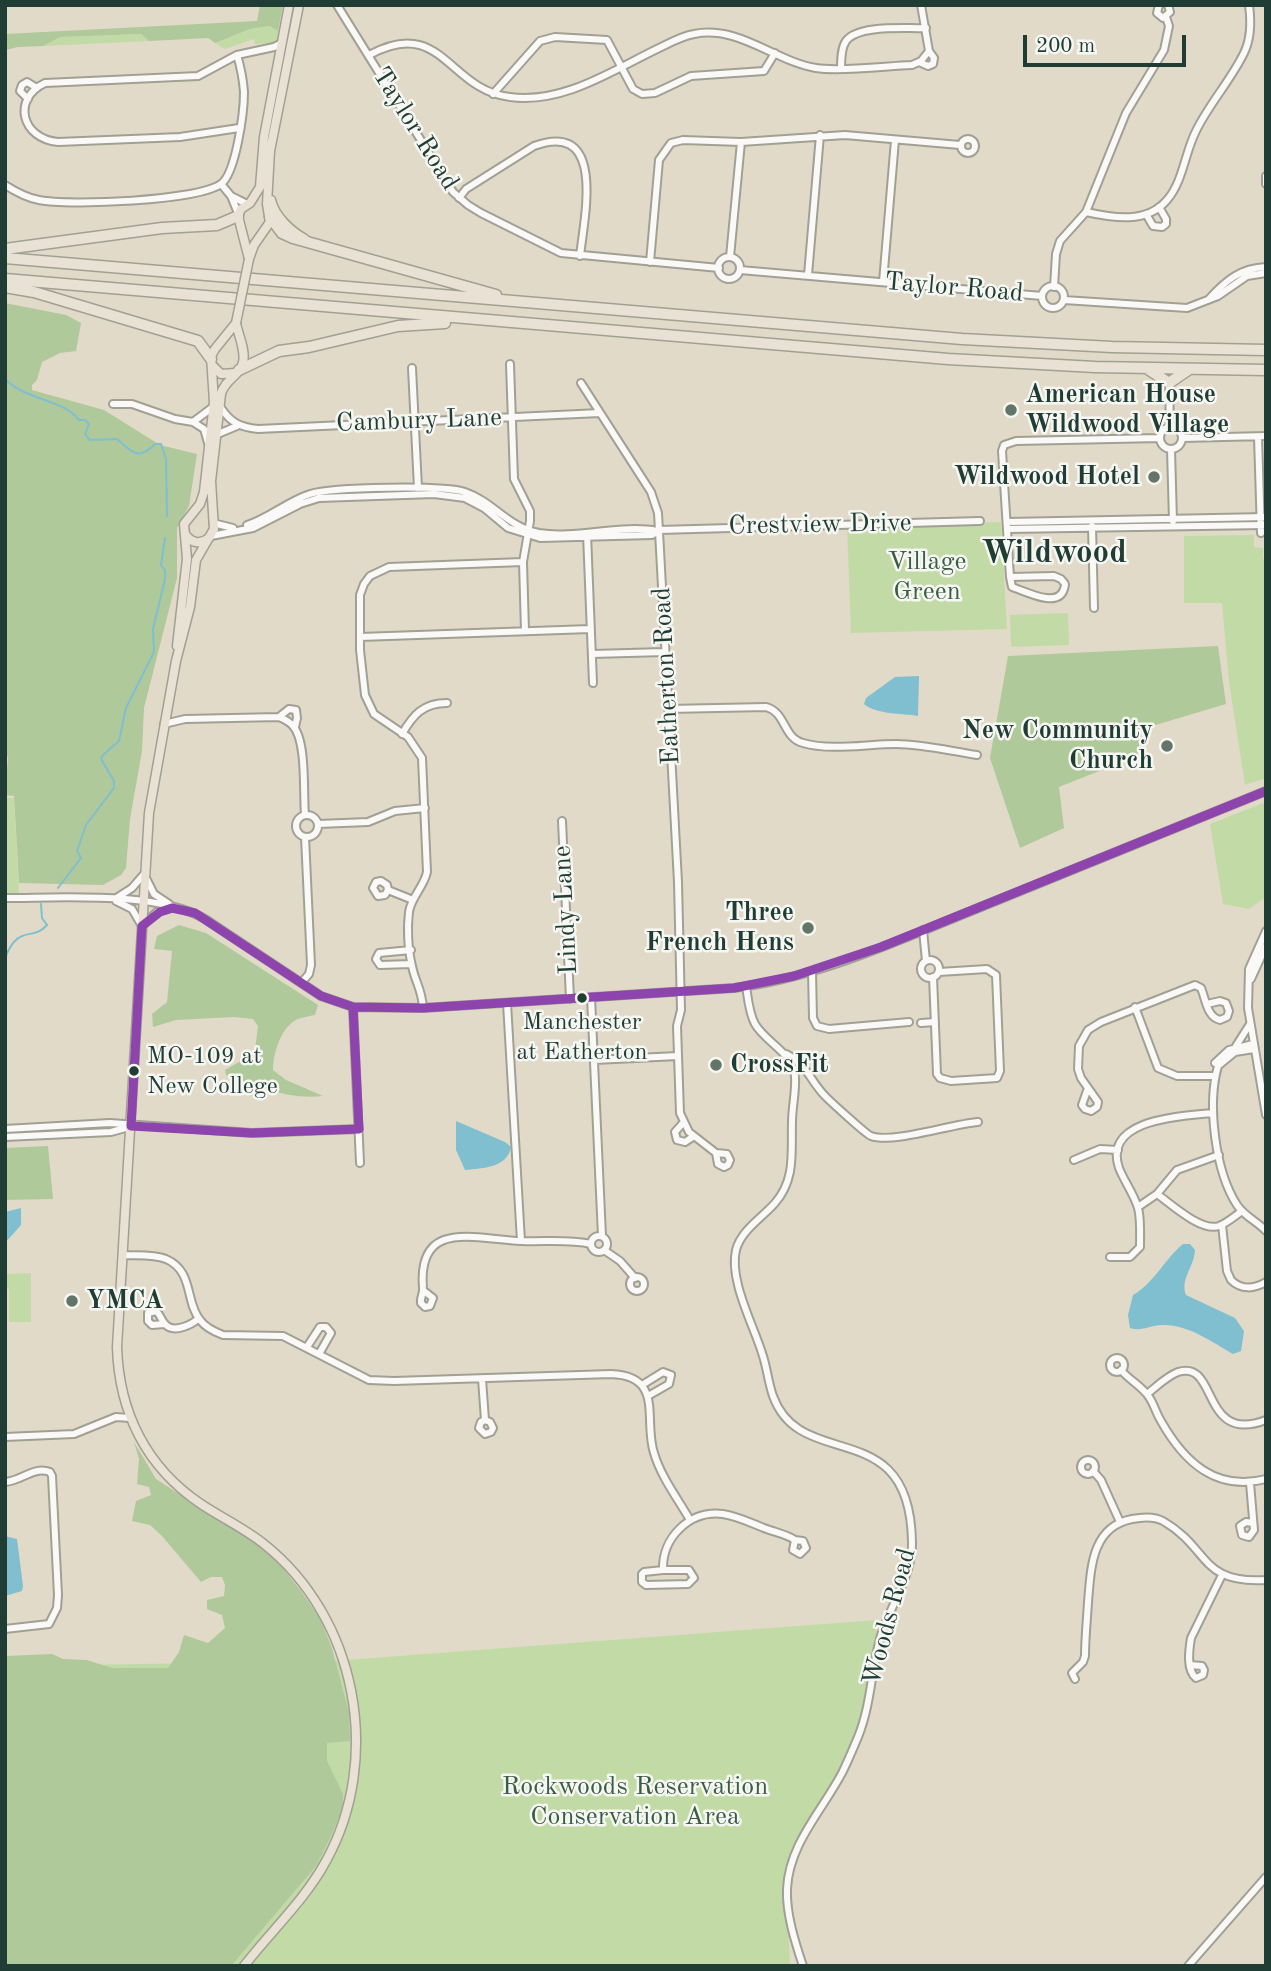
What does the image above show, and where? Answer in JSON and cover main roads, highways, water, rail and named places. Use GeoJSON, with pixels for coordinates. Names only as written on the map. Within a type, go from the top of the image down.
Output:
{"type":"FeatureCollection","features":[{"type":"Feature","properties":{"kind":"highway"},"geometry":{"type":"LineString","coordinates":[[269,214],[282,233],[438,280],[527,303]]}},
{"type":"Feature","properties":{"kind":"highway"},"geometry":{"type":"LineString","coordinates":[[5,249],[162,228],[217,225],[238,215]]}},
{"type":"Feature","properties":{"kind":"highway"},"geometry":{"type":"LineString","coordinates":[[5,258],[972,340],[1112,347],[1266,350]]}},
{"type":"Feature","properties":{"kind":"highway"},"geometry":{"type":"LineString","coordinates":[[5,279],[939,359],[1148,369],[1266,370]]}},
{"type":"Feature","properties":{"kind":"highway"},"geometry":{"type":"LineString","coordinates":[[5,287],[47,296],[198,341],[211,362]]}},
{"type":"Feature","properties":{"kind":"highway"},"geometry":{"type":"LineString","coordinates":[[237,372],[279,351],[309,347],[398,326],[478,320]]}},
{"type":"Feature","properties":{"kind":"highway"},"geometry":{"type":"LineString","coordinates":[[1148,369],[1169,383],[1188,369]]}},
{"type":"Feature","properties":{"kind":"main road"},"geometry":{"type":"LineString","coordinates":[[249,259],[238,224],[238,215],[260,187],[264,137],[289,5]]}},
{"type":"Feature","properties":{"kind":"main road"},"geometry":{"type":"LineString","coordinates":[[176,661],[179,611],[186,570],[184,524],[203,498],[208,443],[222,387],[243,363],[236,323],[249,259],[268,227],[270,151],[299,5]]}},
{"type":"Feature","properties":{"kind":"main road"},"geometry":{"type":"LineString","coordinates":[[268,190],[275,211],[292,230],[308,241]]}},
{"type":"Feature","properties":{"kind":"main road"},"geometry":{"type":"LineString","coordinates":[[249,204],[261,204],[269,214]]}},
{"type":"Feature","properties":{"kind":"main road"},"geometry":{"type":"LineString","coordinates":[[242,231],[252,235],[262,233]]}},
{"type":"Feature","properties":{"kind":"main road"},"geometry":{"type":"LineString","coordinates":[[236,323],[216,347],[211,362],[218,434],[211,481],[213,522],[210,537],[196,560],[190,607],[176,661],[149,813],[118,1358],[123,1396],[130,1418],[149,1454],[177,1486],[253,1535],[297,1576],[316,1601],[332,1630],[351,1694],[357,1742],[355,1771],[341,1830],[317,1876],[244,1966]]}},
{"type":"Feature","properties":{"kind":"main road"},"geometry":{"type":"LineString","coordinates":[[216,347],[232,343],[243,355]]}},
{"type":"Feature","properties":{"kind":"main road"},"geometry":{"type":"LineString","coordinates":[[211,362],[221,374],[237,372]]}},
{"type":"Feature","properties":{"kind":"main road"},"geometry":{"type":"LineString","coordinates":[[189,516],[201,512],[213,522]]}},
{"type":"Feature","properties":{"kind":"main road"},"geometry":{"type":"LineString","coordinates":[[185,534],[190,540],[197,542],[210,537]]}},
{"type":"Feature","properties":{"kind":"water"},"geometry":{"type":"Polygon","coordinates":[[[919,676],[918,716],[883,712],[864,704],[866,698],[895,677],[919,676]]]}},
{"type":"Feature","properties":{"kind":"water"},"geometry":{"type":"Polygon","coordinates":[[[456,1121],[505,1142],[511,1147],[509,1154],[493,1166],[465,1170],[456,1150],[456,1121]]]}},
{"type":"Feature","properties":{"kind":"water"},"geometry":{"type":"Polygon","coordinates":[[[21,1208],[21,1225],[5,1243],[5,1212],[21,1208]]]}},
{"type":"Feature","properties":{"kind":"water"},"geometry":{"type":"Polygon","coordinates":[[[1183,1244],[1190,1244],[1195,1250],[1185,1283],[1186,1295],[1235,1318],[1244,1331],[1241,1351],[1233,1354],[1199,1335],[1172,1325],[1130,1328],[1128,1315],[1133,1295],[1147,1284],[1183,1244]]]}},
{"type":"Feature","properties":{"kind":"water"},"geometry":{"type":"Polygon","coordinates":[[[5,1536],[17,1539],[23,1586],[22,1591],[5,1596],[5,1536]]]}},
{"type":"Feature","properties":{"kind":"waterway"},"geometry":{"type":"LineString","coordinates":[[5,379],[23,391],[64,408],[79,420],[85,420],[89,424],[85,434],[90,440],[117,439],[135,453],[161,444],[166,459],[167,516]]}},
{"type":"Feature","properties":{"kind":"waterway"},"geometry":{"type":"LineString","coordinates":[[58,888],[81,858],[77,851],[86,825],[114,788],[114,781],[101,759],[119,741],[126,708],[154,652],[153,629],[165,579],[165,570],[161,565],[165,538]]}},
{"type":"Feature","properties":{"kind":"waterway"},"geometry":{"type":"LineString","coordinates":[[5,958],[15,940],[47,925],[42,918],[41,904]]}},
{"type":"Feature","properties":{"kind":"place","name":"American House Wildwood Village"},"geometry":{"type":"Point","coordinates":[1011,410]}},
{"type":"Feature","properties":{"kind":"place","name":"Wildwood Hotel"},"geometry":{"type":"Point","coordinates":[1154,477]}},
{"type":"Feature","properties":{"kind":"place","name":"New Community Church"},"geometry":{"type":"Point","coordinates":[1167,746]}},
{"type":"Feature","properties":{"kind":"place","name":"Three French Hens"},"geometry":{"type":"Point","coordinates":[808,928]}},
{"type":"Feature","properties":{"kind":"place","name":"Manchester at Eatherton"},"geometry":{"type":"Point","coordinates":[582,998]}},
{"type":"Feature","properties":{"kind":"place","name":"CrossFit"},"geometry":{"type":"Point","coordinates":[716,1065]}},
{"type":"Feature","properties":{"kind":"place","name":"MO-109 at New College"},"geometry":{"type":"Point","coordinates":[134,1071]}},
{"type":"Feature","properties":{"kind":"place","name":"YMCA"},"geometry":{"type":"Point","coordinates":[72,1301]}},
{"type":"Feature","properties":{"kind":"district","name":"Wildwood"},"geometry":{"type":"Point","coordinates":[1054,553]}},
{"type":"Feature","properties":{"kind":"park label","name":"Village Green"},"geometry":{"type":"Point","coordinates":[927,577]}},
{"type":"Feature","properties":{"kind":"park label","name":"Rockwoods Reservation Conservation Area"},"geometry":{"type":"Point","coordinates":[635,1802]}}]}
